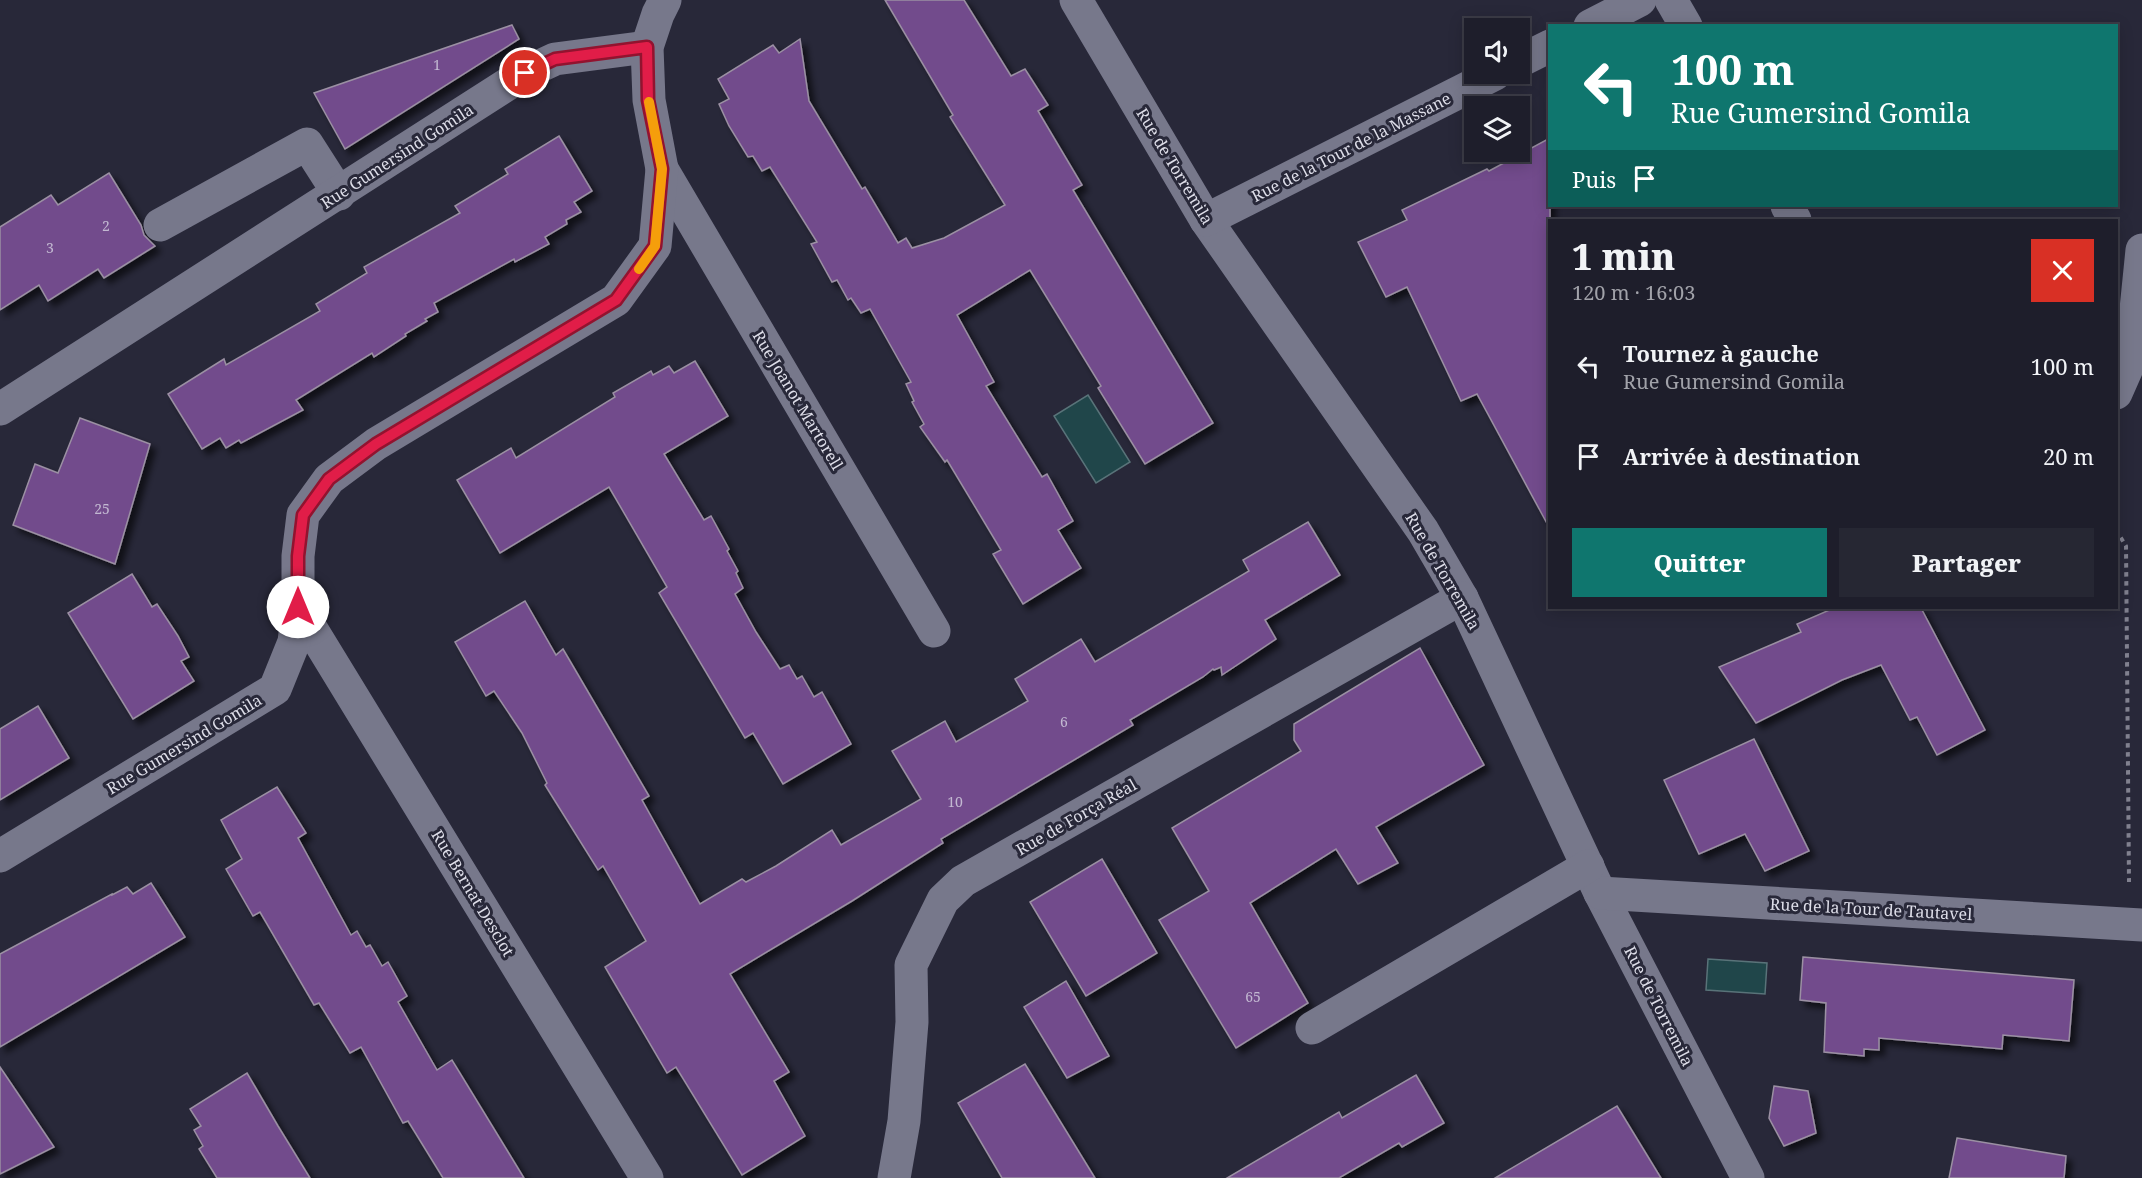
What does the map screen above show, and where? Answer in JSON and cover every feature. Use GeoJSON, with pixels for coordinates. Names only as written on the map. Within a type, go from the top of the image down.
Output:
{"type":"FeatureCollection","features":[{"type":"Feature","properties":{"kind":"street","name":"Rue Gumersind Gomila"},"geometry":{"type":"LineString","coordinates":[[0,856],[275,689],[294,642],[298,607],[298,556],[303,515],[329,479],[376,444],[616,300],[655,246],[662,169],[648,100],[647,47],[665,0]]}},
{"type":"Feature","properties":{"kind":"street","name":"Rue de Torremila"},"geometry":{"type":"LineString","coordinates":[[1076,0],[1206,220],[1423,531],[1462,598],[1594,879],[1748,1178]]}},
{"type":"Feature","properties":{"kind":"street"},"geometry":{"type":"LineString","coordinates":[[1594,24],[1640,0]]}},
{"type":"Feature","properties":{"kind":"street"},"geometry":{"type":"LineString","coordinates":[[1671,0],[1685,24]]}},
{"type":"Feature","properties":{"kind":"street","name":"Rue Gumersind Gomila"},"geometry":{"type":"LineString","coordinates":[[0,408],[327,202],[525,73],[555,59],[647,47]]}},
{"type":"Feature","properties":{"kind":"street"},"geometry":{"type":"LineString","coordinates":[[1530,56],[1548,47]]}},
{"type":"Feature","properties":{"kind":"street","name":"Rue de la Tour de la Massane"},"geometry":{"type":"LineString","coordinates":[[1206,220],[1475,84]]}},
{"type":"Feature","properties":{"kind":"street"},"geometry":{"type":"LineString","coordinates":[[160,225],[307,144],[327,202]]}},
{"type":"Feature","properties":{"kind":"street","name":"Rue Joanot Martorell"},"geometry":{"type":"LineString","coordinates":[[662,169],[934,631]]}},
{"type":"Feature","properties":{"kind":"street"},"geometry":{"type":"LineString","coordinates":[[2118,389],[2131,360],[2142,250]]}},
{"type":"Feature","properties":{"kind":"street","name":"Rue de Força Réal"},"geometry":{"type":"LineString","coordinates":[[894,1178],[905,1110],[912,1022],[911,964],[943,900],[963,881],[1462,598]]}},
{"type":"Feature","properties":{"kind":"street","name":"Rue Bernat Desclot"},"geometry":{"type":"LineString","coordinates":[[298,607],[647,1178]]}},
{"type":"Feature","properties":{"kind":"street"},"geometry":{"type":"LineString","coordinates":[[1312,1028],[1594,879]]}},
{"type":"Feature","properties":{"kind":"street","name":"Rue de la Tour de Tautavel"},"geometry":{"type":"LineString","coordinates":[[1594,879],[2136,925]]}},
{"type":"Feature","properties":{"kind":"path"},"geometry":{"type":"LineString","coordinates":[[2118,533],[2126,546],[2136,925]]}},
{"type":"Feature","properties":{"kind":"shaded area"},"geometry":{"type":"Polygon","coordinates":[[[1088,395],[1130,462],[1096,483],[1054,416],[1088,395]]]}},
{"type":"Feature","properties":{"kind":"shaded area"},"geometry":{"type":"Polygon","coordinates":[[[1708,959],[1767,963],[1765,994],[1706,990],[1708,959]]]}},
{"type":"Feature","properties":{"kind":"building"},"geometry":{"type":"Polygon","coordinates":[[[885,0],[964,0],[1011,76],[1025,69],[1048,105],[1038,111],[1082,185],[1073,190],[1213,423],[1145,464],[1098,388],[1101,386],[1030,270],[957,315],[994,382],[986,386],[1042,477],[1047,474],[1073,521],[1058,530],[1081,568],[1023,604],[993,554],[1001,550],[947,460],[945,462],[920,427],[924,424],[912,402],[914,401],[906,384],[911,382],[870,309],[861,313],[851,298],[848,300],[837,280],[832,282],[811,244],[817,242],[770,167],[762,171],[753,156],[748,157],[719,104],[729,99],[718,79],[773,45],[779,53],[800,39],[809,101],[862,189],[865,187],[898,243],[906,238],[912,248],[944,238],[1005,205],[950,117],[953,115],[885,0]]]}},
{"type":"Feature","properties":{"kind":"building"},"geometry":{"type":"Polygon","coordinates":[[[512,25],[519,39],[345,149],[314,93],[512,25]]]}},
{"type":"Feature","properties":{"kind":"building"},"geometry":{"type":"Polygon","coordinates":[[[559,136],[592,191],[574,202],[581,212],[566,220],[567,224],[545,237],[549,244],[515,262],[514,259],[434,303],[438,312],[405,334],[406,336],[374,357],[372,353],[296,400],[303,410],[241,443],[239,440],[226,448],[220,438],[202,449],[168,394],[224,359],[226,365],[320,311],[316,304],[367,273],[364,267],[460,213],[455,206],[508,174],[505,169],[559,136]]]}},
{"type":"Feature","properties":{"kind":"building"},"geometry":{"type":"Polygon","coordinates":[[[1548,139],[1550,219],[1548,219],[1548,525],[1477,394],[1461,401],[1407,287],[1386,297],[1358,242],[1407,220],[1402,210],[1487,169],[1489,171],[1506,162],[1530,162],[1530,149],[1548,139]]]}},
{"type":"Feature","properties":{"kind":"building"},"geometry":{"type":"Polygon","coordinates":[[[109,173],[141,225],[144,235],[155,246],[104,278],[98,269],[48,301],[39,285],[0,310],[0,227],[51,195],[58,205],[109,173]]]}},
{"type":"Feature","properties":{"kind":"building"},"geometry":{"type":"Polygon","coordinates":[[[695,361],[728,416],[664,454],[704,520],[711,516],[729,549],[727,551],[738,571],[736,573],[743,588],[735,594],[756,632],[780,669],[789,665],[797,679],[802,676],[814,697],[822,692],[851,744],[783,784],[753,733],[745,738],[659,593],[667,587],[609,487],[500,553],[457,480],[511,448],[516,458],[615,397],[613,393],[651,371],[653,375],[669,366],[674,373],[695,361]]]}},
{"type":"Feature","properties":{"kind":"building"},"geometry":{"type":"Polygon","coordinates":[[[80,418],[150,444],[115,564],[13,525],[35,464],[58,473],[80,418]]]}},
{"type":"Feature","properties":{"kind":"building"},"geometry":{"type":"Polygon","coordinates":[[[1308,522],[1340,575],[1265,620],[1276,639],[1222,675],[1221,667],[1213,669],[1130,720],[1133,725],[941,839],[943,843],[730,974],[789,1072],[774,1081],[805,1136],[742,1175],[676,1067],[667,1073],[605,967],[646,941],[603,866],[598,870],[545,785],[547,783],[522,733],[494,691],[486,696],[455,642],[525,601],[556,655],[563,649],[649,796],[642,800],[700,904],[742,879],[746,882],[776,866],[832,830],[841,845],[921,799],[892,751],[945,721],[956,742],[1028,701],[1015,679],[1081,639],[1095,662],[1249,571],[1243,560],[1308,522]]]}},
{"type":"Feature","properties":{"kind":"building"},"geometry":{"type":"Polygon","coordinates":[[[132,574],[152,607],[157,604],[178,636],[189,657],[181,661],[194,681],[133,719],[68,613],[132,574]]]}},
{"type":"Feature","properties":{"kind":"building"},"geometry":{"type":"Polygon","coordinates":[[[1832,609],[1922,609],[1985,730],[1937,755],[1917,717],[1910,720],[1881,665],[1842,680],[1756,723],[1719,667],[1801,632],[1797,624],[1832,609]]]}},
{"type":"Feature","properties":{"kind":"building"},"geometry":{"type":"Polygon","coordinates":[[[1420,648],[1484,765],[1376,827],[1398,863],[1358,884],[1336,849],[1250,903],[1308,1003],[1236,1048],[1159,920],[1209,891],[1172,828],[1301,751],[1294,740],[1294,724],[1420,648]]]}},
{"type":"Feature","properties":{"kind":"building"},"geometry":{"type":"Polygon","coordinates":[[[38,706],[69,758],[0,800],[0,729],[38,706]]]}},
{"type":"Feature","properties":{"kind":"building"},"geometry":{"type":"Polygon","coordinates":[[[1754,739],[1809,851],[1765,871],[1745,834],[1699,854],[1664,780],[1754,739]]]}},
{"type":"Feature","properties":{"kind":"building"},"geometry":{"type":"Polygon","coordinates":[[[277,787],[306,833],[298,838],[351,935],[357,931],[366,947],[370,945],[382,966],[388,962],[407,996],[398,1002],[437,1070],[452,1060],[524,1178],[443,1178],[408,1121],[403,1123],[361,1047],[350,1053],[319,1003],[314,1005],[260,912],[253,916],[226,869],[242,859],[221,820],[277,787]]]}},
{"type":"Feature","properties":{"kind":"building"},"geometry":{"type":"Polygon","coordinates":[[[1102,859],[1157,953],[1086,996],[1030,902],[1102,859]]]}},
{"type":"Feature","properties":{"kind":"building"},"geometry":{"type":"Polygon","coordinates":[[[151,883],[185,937],[0,1047],[0,954],[112,894],[127,887],[133,894],[151,883]]]}},
{"type":"Feature","properties":{"kind":"building"},"geometry":{"type":"Polygon","coordinates":[[[1803,957],[2074,980],[2069,1041],[2003,1035],[2002,1049],[1879,1038],[1879,1050],[1864,1049],[1864,1056],[1824,1052],[1826,1003],[1800,1000],[1803,957]]]}},
{"type":"Feature","properties":{"kind":"building"},"geometry":{"type":"Polygon","coordinates":[[[1066,981],[1109,1056],[1067,1078],[1024,1007],[1066,981]]]}},
{"type":"Feature","properties":{"kind":"building"},"geometry":{"type":"Polygon","coordinates":[[[1025,1064],[1095,1178],[1002,1178],[958,1103],[1025,1064]]]}},
{"type":"Feature","properties":{"kind":"building"},"geometry":{"type":"Polygon","coordinates":[[[0,1067],[54,1147],[0,1174],[0,1067]]]}},
{"type":"Feature","properties":{"kind":"building"},"geometry":{"type":"Polygon","coordinates":[[[247,1073],[310,1178],[217,1178],[199,1149],[203,1146],[194,1130],[201,1126],[190,1109],[247,1073]]]}},
{"type":"Feature","properties":{"kind":"building"},"geometry":{"type":"Polygon","coordinates":[[[1416,1075],[1444,1123],[1402,1147],[1399,1143],[1339,1178],[1227,1178],[1339,1112],[1342,1118],[1416,1075]]]}},
{"type":"Feature","properties":{"kind":"building"},"geometry":{"type":"Polygon","coordinates":[[[1774,1086],[1808,1091],[1816,1133],[1784,1146],[1769,1118],[1774,1086]]]}},
{"type":"Feature","properties":{"kind":"building"},"geometry":{"type":"Polygon","coordinates":[[[1617,1106],[1661,1178],[1495,1178],[1617,1106]]]}},
{"type":"Feature","properties":{"kind":"building"},"geometry":{"type":"Polygon","coordinates":[[[1957,1138],[2066,1156],[2064,1178],[1949,1178],[1957,1138]]]}},
{"type":"Feature","properties":{"kind":"slow traffic"},"geometry":{"type":"LineString","coordinates":[[639,269],[655,246],[662,169],[649,102]]}},
{"type":"Feature","properties":{"kind":"route"},"geometry":{"type":"LineString","coordinates":[[298,607],[298,556],[303,515],[329,479],[376,444],[616,300],[655,246],[662,169],[648,100],[647,47],[555,59],[525,73]]}}]}
